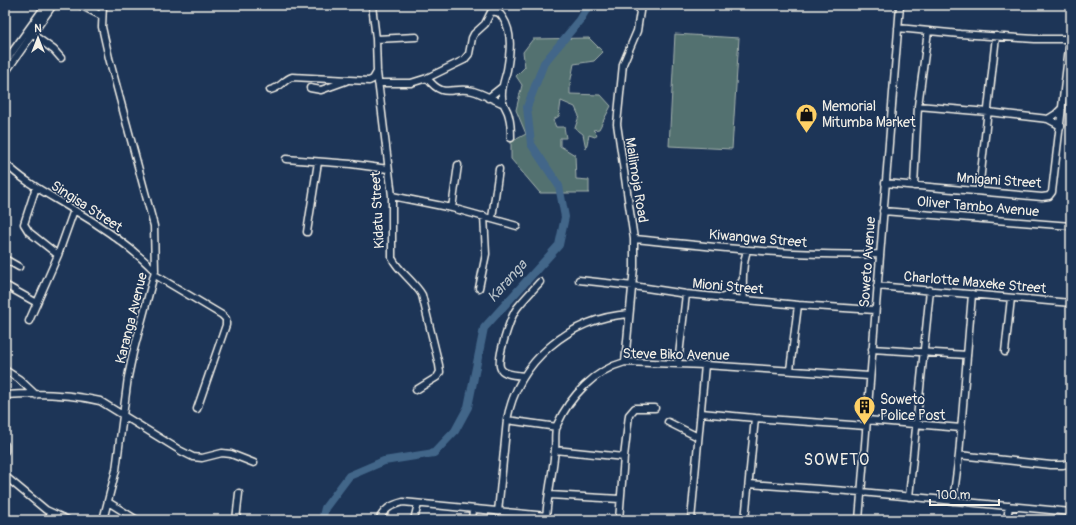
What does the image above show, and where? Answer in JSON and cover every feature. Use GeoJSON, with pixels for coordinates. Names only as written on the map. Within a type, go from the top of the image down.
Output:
{"type":"FeatureCollection","features":[{"type":"Feature","properties":{"kind":"street"},"geometry":{"type":"LineString","coordinates":[[5,62],[46,5]]}},
{"type":"Feature","properties":{"kind":"street"},"geometry":{"type":"LineString","coordinates":[[5,73],[52,5]]}},
{"type":"Feature","properties":{"kind":"street"},"geometry":{"type":"LineString","coordinates":[[80,5],[102,16]]}},
{"type":"Feature","properties":{"kind":"street","name":"Karanga Avenue"},"geometry":{"type":"LineString","coordinates":[[102,520],[116,470],[128,377],[133,353],[155,273],[154,226],[116,87],[102,27],[103,5]]}},
{"type":"Feature","properties":{"kind":"street","name":"Kidatu Street"},"geometry":{"type":"LineString","coordinates":[[372,5],[376,39],[378,83],[392,196],[392,258],[396,266],[418,287],[422,295],[440,372],[437,377],[416,390]]}},
{"type":"Feature","properties":{"kind":"street","name":"Mailimoja Road"},"geometry":{"type":"LineString","coordinates":[[625,362],[633,286],[634,239],[617,124],[623,64],[637,31],[641,5]]}},
{"type":"Feature","properties":{"kind":"street","name":"Soweto Avenue"},"geometry":{"type":"LineString","coordinates":[[859,520],[900,5]]}},
{"type":"Feature","properties":{"kind":"street"},"geometry":{"type":"LineString","coordinates":[[378,83],[404,83],[427,78],[464,60],[469,54],[474,34],[485,24],[491,12],[500,13],[508,29],[510,43],[502,87],[502,103],[509,115],[511,138]]}},
{"type":"Feature","properties":{"kind":"street"},"geometry":{"type":"LineString","coordinates":[[898,28],[996,36],[1070,39]]}},
{"type":"Feature","properties":{"kind":"street"},"geometry":{"type":"LineString","coordinates":[[914,186],[918,106],[928,31]]}},
{"type":"Feature","properties":{"kind":"street"},"geometry":{"type":"LineString","coordinates":[[32,34],[54,50],[61,58]]}},
{"type":"Feature","properties":{"kind":"street"},"geometry":{"type":"LineString","coordinates":[[979,191],[996,36]]}},
{"type":"Feature","properties":{"kind":"street"},"geometry":{"type":"LineString","coordinates":[[376,39],[416,37]]}},
{"type":"Feature","properties":{"kind":"street","name":"Mnigani Street"},"geometry":{"type":"LineString","coordinates":[[885,183],[1042,197],[1048,196],[1052,192],[1070,39]]}},
{"type":"Feature","properties":{"kind":"street"},"geometry":{"type":"LineString","coordinates":[[270,90],[279,88],[292,77],[369,80],[373,79],[377,72]]}},
{"type":"Feature","properties":{"kind":"street"},"geometry":{"type":"LineString","coordinates":[[427,78],[433,86],[439,90],[472,90],[502,103]]}},
{"type":"Feature","properties":{"kind":"street"},"geometry":{"type":"LineString","coordinates":[[310,88],[321,90],[350,80]]}},
{"type":"Feature","properties":{"kind":"street"},"geometry":{"type":"LineString","coordinates":[[488,98],[502,87]]}},
{"type":"Feature","properties":{"kind":"street"},"geometry":{"type":"LineString","coordinates":[[918,106],[1048,119],[1060,126]]}},
{"type":"Feature","properties":{"kind":"street"},"geometry":{"type":"LineString","coordinates":[[1048,119],[1062,108]]}},
{"type":"Feature","properties":{"kind":"street"},"geometry":{"type":"LineString","coordinates":[[286,159],[388,169]]}},
{"type":"Feature","properties":{"kind":"street"},"geometry":{"type":"LineString","coordinates":[[307,232],[318,162]]}},
{"type":"Feature","properties":{"kind":"street","name":"Singisa Street"},"geometry":{"type":"LineString","coordinates":[[5,163],[36,187],[74,210],[128,247],[155,273],[226,319],[226,325],[197,409]]}},
{"type":"Feature","properties":{"kind":"street"},"geometry":{"type":"LineString","coordinates":[[452,208],[458,165]]}},
{"type":"Feature","properties":{"kind":"street"},"geometry":{"type":"LineString","coordinates":[[492,218],[499,169]]}},
{"type":"Feature","properties":{"kind":"street"},"geometry":{"type":"LineString","coordinates":[[36,187],[24,224],[29,232],[58,255]]}},
{"type":"Feature","properties":{"kind":"street"},"geometry":{"type":"LineString","coordinates":[[392,196],[452,208],[517,226]]}},
{"type":"Feature","properties":{"kind":"street"},"geometry":{"type":"LineString","coordinates":[[29,322],[58,255],[74,210]]}},
{"type":"Feature","properties":{"kind":"street","name":"Oliver Tambo Avenue"},"geometry":{"type":"LineString","coordinates":[[883,210],[1071,226]]}},
{"type":"Feature","properties":{"kind":"street"},"geometry":{"type":"LineString","coordinates":[[479,288],[486,254],[484,216]]}},
{"type":"Feature","properties":{"kind":"street","name":"Kiwangwa Street"},"geometry":{"type":"LineString","coordinates":[[634,239],[747,250],[828,255],[880,254]]}},
{"type":"Feature","properties":{"kind":"street"},"geometry":{"type":"LineString","coordinates":[[744,300],[742,281],[747,250]]}},
{"type":"Feature","properties":{"kind":"street"},"geometry":{"type":"LineString","coordinates":[[5,259],[19,267]]}},
{"type":"Feature","properties":{"kind":"street","name":"Mioni Street"},"geometry":{"type":"LineString","coordinates":[[579,280],[723,298],[875,310]]}},
{"type":"Feature","properties":{"kind":"street"},"geometry":{"type":"LineString","coordinates":[[723,298],[737,288],[742,281]]}},
{"type":"Feature","properties":{"kind":"street"},"geometry":{"type":"LineString","coordinates":[[524,376],[503,371],[499,364],[500,355],[513,315],[540,282]]}},
{"type":"Feature","properties":{"kind":"street"},"geometry":{"type":"LineString","coordinates":[[5,285],[37,303]]}},
{"type":"Feature","properties":{"kind":"street","name":"Charlotte Maxeke Street"},"geometry":{"type":"LineString","coordinates":[[877,286],[1071,303]]}},
{"type":"Feature","properties":{"kind":"street"},"geometry":{"type":"LineString","coordinates":[[909,497],[930,290]]}},
{"type":"Feature","properties":{"kind":"street"},"geometry":{"type":"LineString","coordinates":[[678,364],[686,294]]}},
{"type":"Feature","properties":{"kind":"street"},"geometry":{"type":"LineString","coordinates":[[953,501],[959,455],[972,294]]}},
{"type":"Feature","properties":{"kind":"street"},"geometry":{"type":"LineString","coordinates":[[1006,352],[1011,298]]}},
{"type":"Feature","properties":{"kind":"street"},"geometry":{"type":"LineString","coordinates":[[790,370],[798,305]]}},
{"type":"Feature","properties":{"kind":"street"},"geometry":{"type":"LineString","coordinates":[[498,512],[507,420],[510,406],[524,376],[542,353],[557,340],[598,318],[629,314]]}},
{"type":"Feature","properties":{"kind":"street"},"geometry":{"type":"LineString","coordinates":[[872,348],[967,355]]}},
{"type":"Feature","properties":{"kind":"street","name":"Steve Biko Avenue"},"geometry":{"type":"LineString","coordinates":[[546,518],[557,426],[566,408],[580,389],[596,376],[613,366],[625,362],[705,365],[870,376]]}},
{"type":"Feature","properties":{"kind":"street"},"geometry":{"type":"LineString","coordinates":[[691,520],[705,365]]}},
{"type":"Feature","properties":{"kind":"street"},"geometry":{"type":"LineString","coordinates":[[5,370],[20,380],[36,395]]}},
{"type":"Feature","properties":{"kind":"street"},"geometry":{"type":"LineString","coordinates":[[5,395],[87,398],[100,401],[193,457],[202,458],[222,453],[231,454],[254,463]]}},
{"type":"Feature","properties":{"kind":"street"},"geometry":{"type":"LineString","coordinates":[[619,520],[629,415],[635,408],[655,408]]}},
{"type":"Feature","properties":{"kind":"street"},"geometry":{"type":"LineString","coordinates":[[701,413],[755,418],[917,424],[961,428]]}},
{"type":"Feature","properties":{"kind":"street"},"geometry":{"type":"LineString","coordinates":[[745,520],[755,418]]}},
{"type":"Feature","properties":{"kind":"street"},"geometry":{"type":"LineString","coordinates":[[507,420],[557,426]]}},
{"type":"Feature","properties":{"kind":"street"},"geometry":{"type":"LineString","coordinates":[[668,422],[698,437]]}},
{"type":"Feature","properties":{"kind":"street"},"geometry":{"type":"LineString","coordinates":[[5,445],[5,451]]}},
{"type":"Feature","properties":{"kind":"street"},"geometry":{"type":"LineString","coordinates":[[555,450],[624,457]]}},
{"type":"Feature","properties":{"kind":"street"},"geometry":{"type":"LineString","coordinates":[[959,455],[1056,466],[1071,463]]}},
{"type":"Feature","properties":{"kind":"street"},"geometry":{"type":"LineString","coordinates":[[5,476],[46,510],[68,520]]}},
{"type":"Feature","properties":{"kind":"street"},"geometry":{"type":"LineString","coordinates":[[748,484],[862,492],[1071,512]]}},
{"type":"Feature","properties":{"kind":"street"},"geometry":{"type":"LineString","coordinates":[[236,520],[239,493]]}},
{"type":"Feature","properties":{"kind":"street"},"geometry":{"type":"LineString","coordinates":[[549,495],[620,499]]}},
{"type":"Feature","properties":{"kind":"street"},"geometry":{"type":"LineString","coordinates":[[108,502],[137,520]]}},
{"type":"Feature","properties":{"kind":"street"},"geometry":{"type":"LineString","coordinates":[[380,520],[382,514],[393,504],[402,502],[546,518]]}},
{"type":"Feature","properties":{"kind":"street"},"geometry":{"type":"LineString","coordinates":[[414,520],[418,504]]}},
{"type":"Feature","properties":{"kind":"street"},"geometry":{"type":"LineString","coordinates":[[1007,520],[1008,506]]}},
{"type":"Feature","properties":{"kind":"street"},"geometry":{"type":"LineString","coordinates":[[472,520],[473,510]]}},
{"type":"Feature","properties":{"kind":"green space"},"geometry":{"type":"Polygon","coordinates":[[[675,34],[739,38],[732,149],[669,146],[675,34]]]}},
{"type":"Feature","properties":{"kind":"green space"},"geometry":{"type":"Polygon","coordinates":[[[589,38],[603,52],[594,61],[574,64],[570,84],[570,94],[601,95],[611,106],[599,129],[593,130],[597,134],[595,137],[589,135],[586,149],[583,134],[575,128],[579,116],[575,107],[561,101],[559,116],[553,120],[556,127],[564,127],[566,138],[560,138],[560,146],[575,155],[576,179],[589,180],[589,193],[540,193],[511,159],[511,142],[526,134],[516,110],[522,85],[516,76],[525,67],[523,52],[533,39],[589,38]]]}},
{"type":"Feature","properties":{"kind":"waterway","name":"Karanga"},"geometry":{"type":"LineString","coordinates":[[322,520],[325,508],[349,476],[384,461],[434,453],[455,431],[468,407],[484,328],[559,245],[565,217],[559,186],[531,144],[527,107],[544,63],[580,20],[589,5]]}},
{"type":"Feature","properties":{"kind":"place","name":"Memorial Mitumba Market"},"geometry":{"type":"Point","coordinates":[807,134]}},
{"type":"Feature","properties":{"kind":"place","name":"Soweto Police Post"},"geometry":{"type":"Point","coordinates":[865,426]}},
{"type":"Feature","properties":{"kind":"district","name":"SOWETO"},"geometry":{"type":"Point","coordinates":[837,459]}}]}
